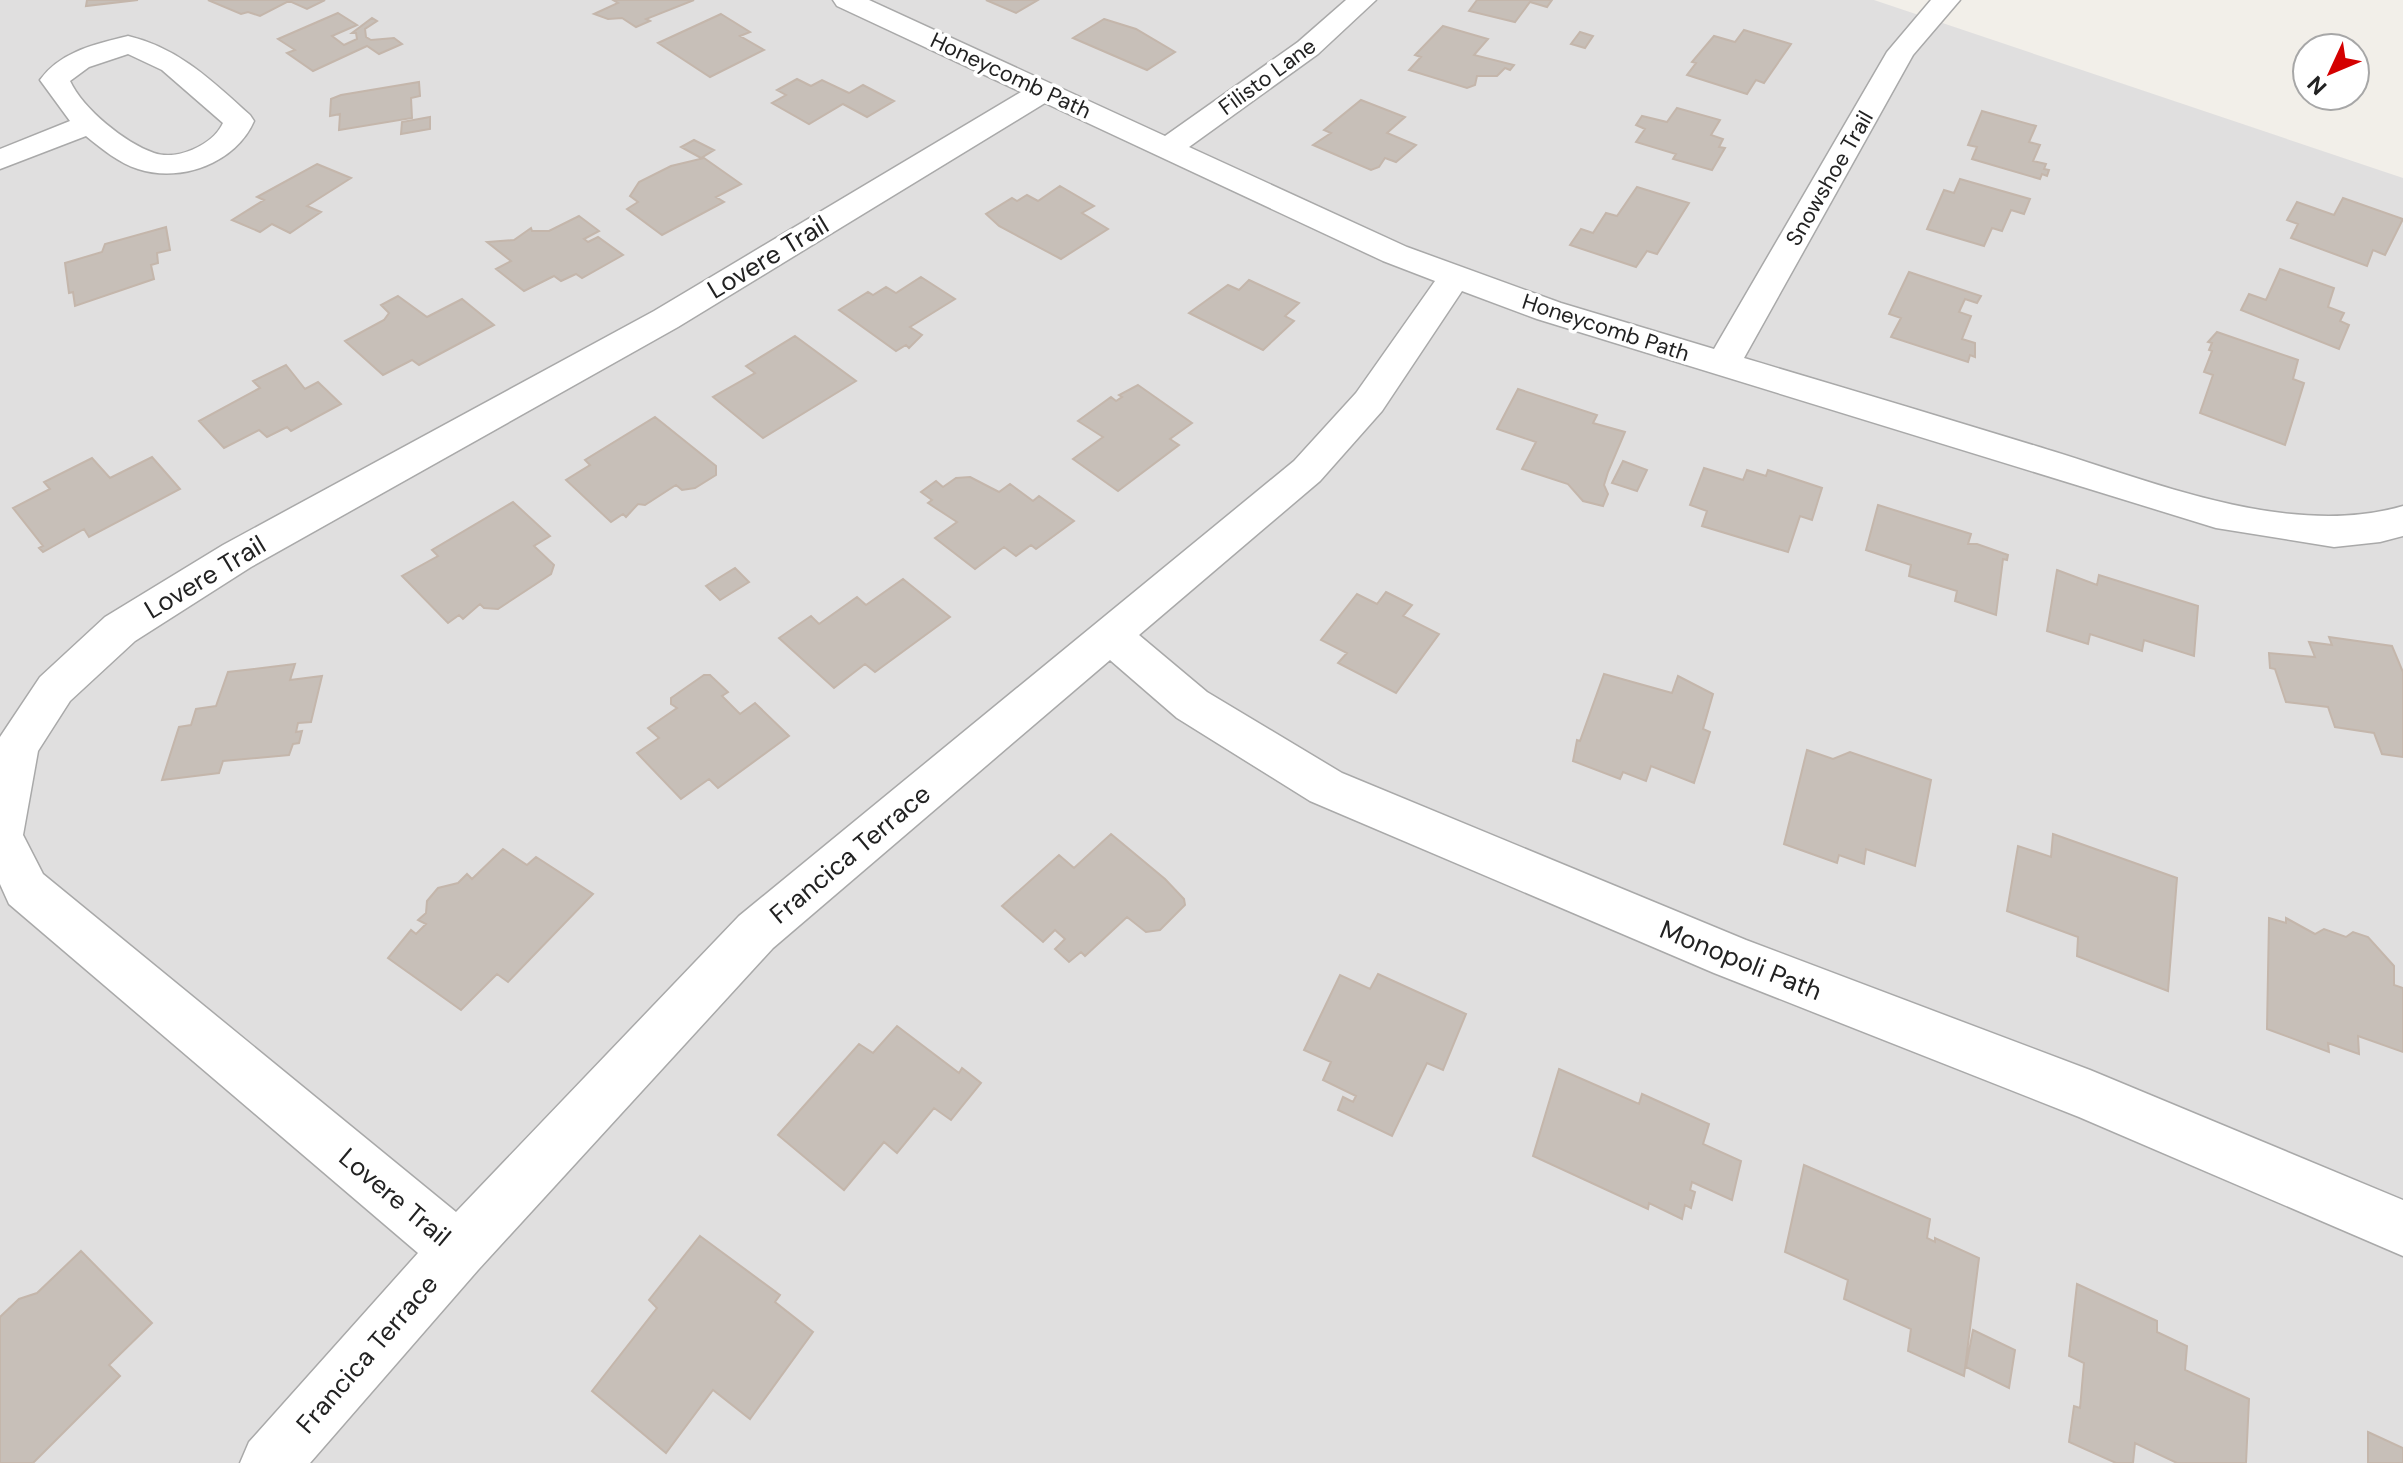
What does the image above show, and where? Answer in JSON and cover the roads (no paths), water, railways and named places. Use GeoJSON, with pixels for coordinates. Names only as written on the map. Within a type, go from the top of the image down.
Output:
{"type":"FeatureCollection","features":[{"type":"Feature","properties":{"kind":"street","name":"Honeycomb Path"},"geometry":{"type":"LineString","coordinates":[[847,0],[1352,234],[1549,311],[2216,514],[2317,533],[2378,530],[2403,521]]}},
{"type":"Feature","properties":{"kind":"street","name":"Filisto Lane"},"geometry":{"type":"LineString","coordinates":[[1168,148],[1308,48],[1362,0]]}},
{"type":"Feature","properties":{"kind":"street","name":"Snowshoe Trail"},"geometry":{"type":"LineString","coordinates":[[1723,364],[1901,52],[1946,0]]}},
{"type":"Feature","properties":{"kind":"street"},"geometry":{"type":"LineString","coordinates":[[128,45],[141,46],[185,74],[239,121],[236,132],[213,150],[179,163],[153,164],[132,156],[91,123],[57,88],[55,80],[69,65],[97,52],[128,45]]}},
{"type":"Feature","properties":{"kind":"street","name":"Lovere Trail"},"geometry":{"type":"LineString","coordinates":[[458,1250],[26,889],[0,835],[17,747],[55,689],[120,629],[237,556],[666,319],[1045,90]]}},
{"type":"Feature","properties":{"kind":"street"},"geometry":{"type":"LineString","coordinates":[[0,160],[91,123]]}},
{"type":"Feature","properties":{"kind":"street","name":"Francica Terrace"},"geometry":{"type":"LineString","coordinates":[[270,1463],[458,1250],[756,932],[1307,471],[1369,402],[1455,276]]}},
{"type":"Feature","properties":{"kind":"street","name":"Monopoli Path"},"geometry":{"type":"LineString","coordinates":[[1111,636],[1192,705],[1326,787],[1731,957],[2090,1096],[2403,1228]]}}]}
